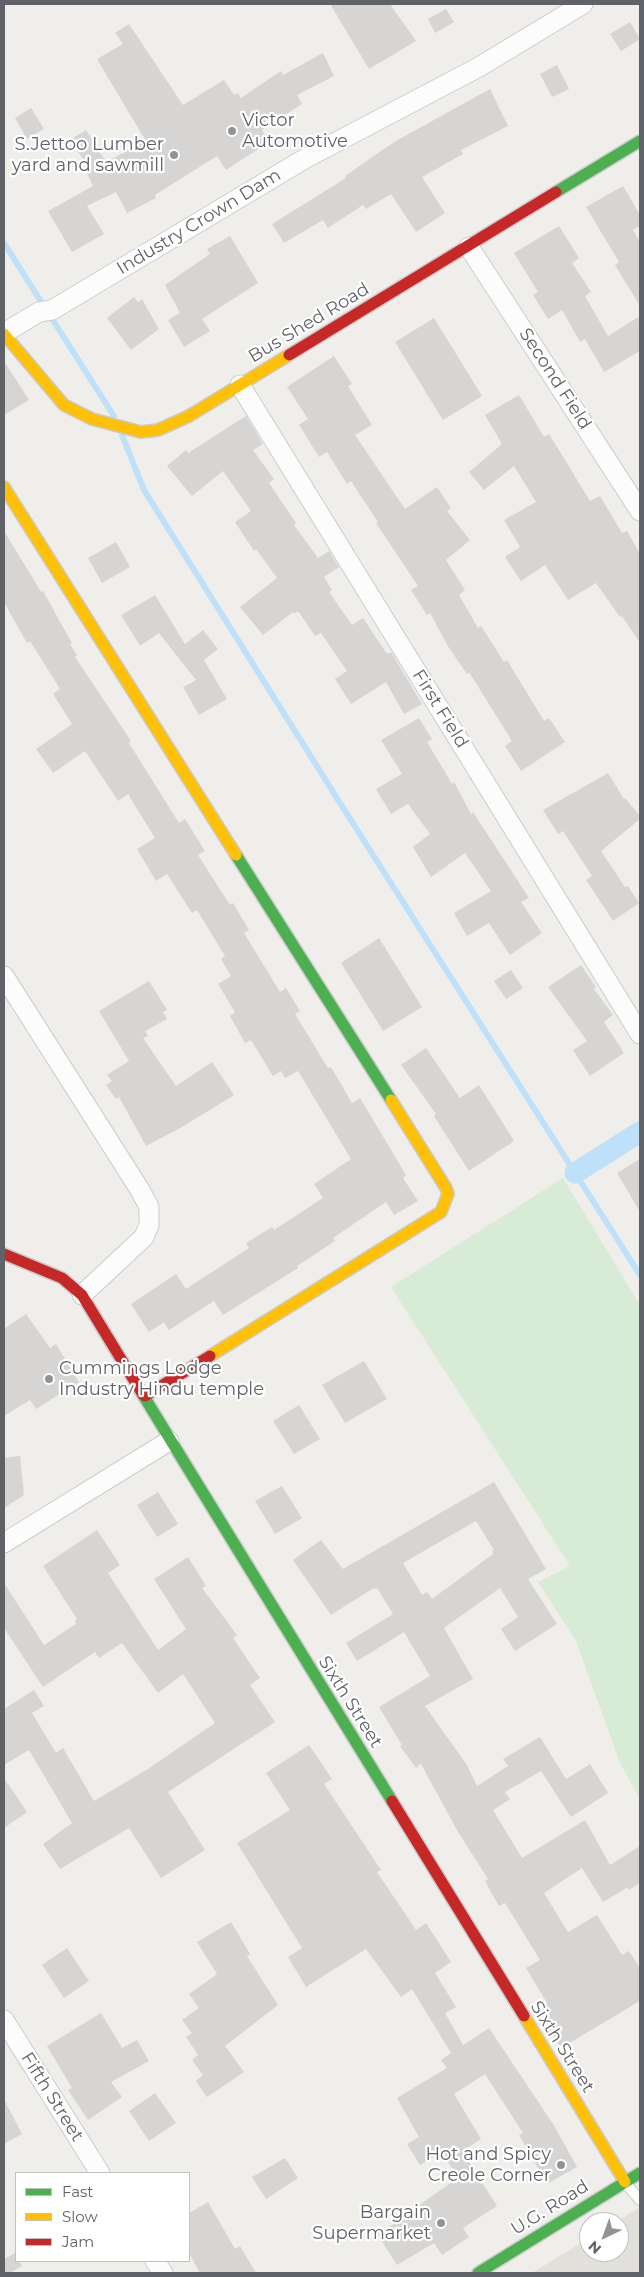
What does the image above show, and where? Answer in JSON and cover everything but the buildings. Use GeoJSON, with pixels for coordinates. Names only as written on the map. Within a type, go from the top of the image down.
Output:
{"type":"FeatureCollection","features":[{"type":"Feature","properties":{"kind":"street","name":"Industry Crown Dam"},"geometry":{"type":"LineString","coordinates":[[4,333],[39,312],[52,310],[306,158],[479,68],[583,4]]}},
{"type":"Feature","properties":{"kind":"street","name":"Bus Shed Road"},"geometry":{"type":"LineString","coordinates":[[4,333],[64,405],[92,419],[141,432],[158,430],[189,416],[640,141]]}},
{"type":"Feature","properties":{"kind":"street","name":"Second Field"},"geometry":{"type":"LineString","coordinates":[[469,246],[640,511]]}},
{"type":"Feature","properties":{"kind":"street","name":"First Field"},"geometry":{"type":"LineString","coordinates":[[240,385],[640,1034]]}},
{"type":"Feature","properties":{"kind":"street"},"geometry":{"type":"LineString","coordinates":[[4,487],[448,1194],[441,1212],[145,1396]]}},
{"type":"Feature","properties":{"kind":"street"},"geometry":{"type":"LineString","coordinates":[[4,976],[149,1207],[149,1226],[144,1237],[82,1295]]}},
{"type":"Feature","properties":{"kind":"street","name":"Sixth Street"},"geometry":{"type":"LineString","coordinates":[[4,1254],[62,1278],[82,1295],[625,2182]]}},
{"type":"Feature","properties":{"kind":"street"},"geometry":{"type":"LineString","coordinates":[[4,1543],[170,1441]]}},
{"type":"Feature","properties":{"kind":"street","name":"Fifth Street"},"geometry":{"type":"LineString","coordinates":[[4,2020],[99,2172]]}},
{"type":"Feature","properties":{"kind":"street","name":"U.G. Road"},"geometry":{"type":"LineString","coordinates":[[478,2273],[640,2173]]}},
{"type":"Feature","properties":{"kind":"street"},"geometry":{"type":"LineString","coordinates":[[156,2262],[163,2273]]}},
{"type":"Feature","properties":{"kind":"lane","name":"Sixth Street"},"geometry":{"type":"LineString","coordinates":[[625,2182],[640,2200]]}},
{"type":"Feature","properties":{"kind":"shaded area"},"geometry":{"type":"Polygon","coordinates":[[[640,2207],[640,2273],[532,2273],[579,2244],[579,2262],[629,2262],[629,2214],[640,2207]]]}},
{"type":"Feature","properties":{"kind":"green space"},"geometry":{"type":"Polygon","coordinates":[[[563,1178],[640,1305],[640,1799],[620,1763],[576,1641],[538,1582],[570,1566],[391,1287],[563,1178]]]}},
{"type":"Feature","properties":{"kind":"waterway"},"geometry":{"type":"LineString","coordinates":[[4,243],[40,300]]}},
{"type":"Feature","properties":{"kind":"waterway"},"geometry":{"type":"LineString","coordinates":[[49,314],[114,416]]}},
{"type":"Feature","properties":{"kind":"waterway"},"geometry":{"type":"LineString","coordinates":[[122,435],[144,490],[640,1275]]}},
{"type":"Feature","properties":{"kind":"waterway"},"geometry":{"type":"LineString","coordinates":[[575,1173],[640,1132]]}},
{"type":"Feature","properties":{"kind":"traffic: fast"},"geometry":{"type":"LineString","coordinates":[[556,192],[640,141]]}},
{"type":"Feature","properties":{"kind":"traffic: fast"},"geometry":{"type":"LineString","coordinates":[[236,855],[391,1100]]}},
{"type":"Feature","properties":{"kind":"traffic: fast"},"geometry":{"type":"LineString","coordinates":[[143,1395],[392,1801]]}},
{"type":"Feature","properties":{"kind":"traffic: fast"},"geometry":{"type":"LineString","coordinates":[[478,2273],[640,2173]]}},
{"type":"Feature","properties":{"kind":"traffic: slow"},"geometry":{"type":"LineString","coordinates":[[4,334],[64,405],[92,419],[141,432],[158,430],[189,416],[289,355]]}},
{"type":"Feature","properties":{"kind":"traffic: slow"},"geometry":{"type":"LineString","coordinates":[[4,487],[236,855]]}},
{"type":"Feature","properties":{"kind":"traffic: slow"},"geometry":{"type":"LineString","coordinates":[[210,1356],[441,1212],[448,1194],[446,1188],[391,1100]]}},
{"type":"Feature","properties":{"kind":"traffic: slow"},"geometry":{"type":"LineString","coordinates":[[524,2016],[625,2182]]}},
{"type":"Feature","properties":{"kind":"traffic: jam"},"geometry":{"type":"LineString","coordinates":[[289,355],[556,192]]}},
{"type":"Feature","properties":{"kind":"traffic: jam"},"geometry":{"type":"LineString","coordinates":[[4,1254],[62,1278],[82,1295],[143,1395]]}},
{"type":"Feature","properties":{"kind":"traffic: jam"},"geometry":{"type":"LineString","coordinates":[[145,1396],[210,1356]]}},
{"type":"Feature","properties":{"kind":"traffic: jam"},"geometry":{"type":"LineString","coordinates":[[392,1801],[524,2016]]}},
{"type":"Feature","properties":{"kind":"place","name":"Victor Automotive"},"geometry":{"type":"Point","coordinates":[232,131]}},
{"type":"Feature","properties":{"kind":"place","name":"S.Jettoo Lumber yard and sawmill"},"geometry":{"type":"Point","coordinates":[174,155]}},
{"type":"Feature","properties":{"kind":"place","name":"Cummings Lodge Industry Hindu temple"},"geometry":{"type":"Point","coordinates":[49,1379]}},
{"type":"Feature","properties":{"kind":"place","name":"Hot and Spicy Creole Corner"},"geometry":{"type":"Point","coordinates":[561,2165]}},
{"type":"Feature","properties":{"kind":"place","name":"Bargain Supermarket"},"geometry":{"type":"Point","coordinates":[441,2223]}}]}
